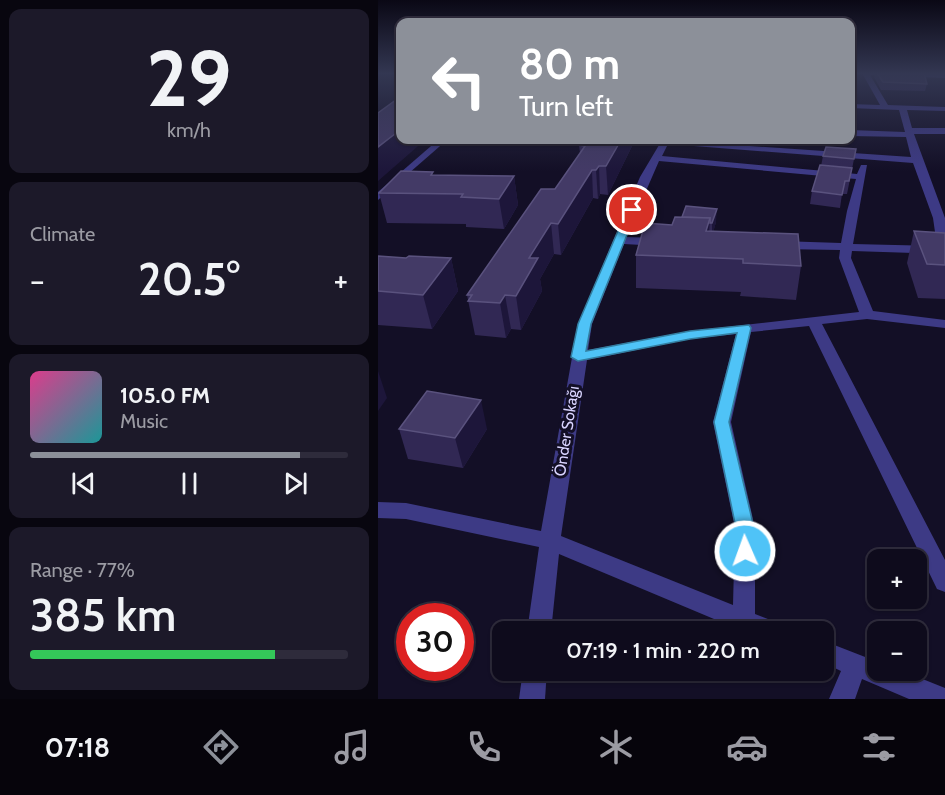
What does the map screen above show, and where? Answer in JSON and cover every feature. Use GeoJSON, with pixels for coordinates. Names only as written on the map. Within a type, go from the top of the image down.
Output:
{"type":"FeatureCollection","features":[{"type":"Feature","properties":{"kind":"street"},"geometry":{"type":"LineString","coordinates":[[895,106],[945,109]]}},
{"type":"Feature","properties":{"kind":"street"},"geometry":{"type":"LineString","coordinates":[[765,245],[944,250],[939,218],[917,160],[902,106]]}},
{"type":"Feature","properties":{"kind":"street"},"geometry":{"type":"LineString","coordinates":[[855,133],[945,131]]}},
{"type":"Feature","properties":{"kind":"street"},"geometry":{"type":"LineString","coordinates":[[378,197],[438,144]]}},
{"type":"Feature","properties":{"kind":"street","name":"Önder Sokağı"},"geometry":{"type":"LineString","coordinates":[[541,621],[550,541],[585,324],[645,177],[663,144]]}},
{"type":"Feature","properties":{"kind":"street"},"geometry":{"type":"LineString","coordinates":[[719,144],[917,160]]}},
{"type":"Feature","properties":{"kind":"street"},"geometry":{"type":"LineString","coordinates":[[867,155],[852,211],[845,258],[867,315]]}},
{"type":"Feature","properties":{"kind":"street"},"geometry":{"type":"LineString","coordinates":[[657,158],[862,177]]}},
{"type":"Feature","properties":{"kind":"street"},"geometry":{"type":"LineString","coordinates":[[620,240],[675,243]]}},
{"type":"Feature","properties":{"kind":"street"},"geometry":{"type":"LineString","coordinates":[[578,357],[690,335],[867,315],[945,324]]}},
{"type":"Feature","properties":{"kind":"street"},"geometry":{"type":"LineString","coordinates":[[813,320],[945,582]]}},
{"type":"Feature","properties":{"kind":"street"},"geometry":{"type":"LineString","coordinates":[[378,510],[406,511],[550,541],[744,620],[745,528],[722,422],[745,328]]}},
{"type":"Feature","properties":{"kind":"street"},"geometry":{"type":"LineString","coordinates":[[834,656],[940,699]]}},
{"type":"Feature","properties":{"kind":"street"},"geometry":{"type":"LineString","coordinates":[[842,699],[855,665]]}},
{"type":"Feature","properties":{"kind":"street"},"geometry":{"type":"LineString","coordinates":[[532,699],[534,681]]}},
{"type":"Feature","properties":{"kind":"building"},"geometry":{"type":"Polygon","coordinates":[[[388,106],[396,106],[396,133],[378,147],[378,113],[388,106]]]}},
{"type":"Feature","properties":{"kind":"building"},"geometry":{"type":"Polygon","coordinates":[[[619,144],[606,166],[599,166],[596,170],[592,170],[558,224],[551,223],[529,258],[538,258],[516,296],[505,295],[500,303],[468,301],[472,295],[467,295],[541,189],[555,189],[585,146],[579,145],[619,144]]]}},
{"type":"Feature","properties":{"kind":"building"},"geometry":{"type":"Polygon","coordinates":[[[826,147],[856,149],[854,159],[823,156],[826,147]]]}},
{"type":"Feature","properties":{"kind":"building"},"geometry":{"type":"Polygon","coordinates":[[[820,165],[852,168],[849,181],[845,181],[842,195],[812,191],[820,165]]]}},
{"type":"Feature","properties":{"kind":"building"},"geometry":{"type":"Polygon","coordinates":[[[401,171],[433,172],[431,175],[514,176],[499,199],[461,197],[463,194],[379,193],[401,171]]]}},
{"type":"Feature","properties":{"kind":"building"},"geometry":{"type":"Polygon","coordinates":[[[686,206],[717,209],[710,223],[710,218],[682,217],[686,206]]]}},
{"type":"Feature","properties":{"kind":"building"},"geometry":{"type":"Polygon","coordinates":[[[675,217],[710,218],[706,231],[798,234],[801,266],[743,263],[743,259],[636,255],[645,223],[672,225],[675,217]]]}},
{"type":"Feature","properties":{"kind":"building"},"geometry":{"type":"Polygon","coordinates":[[[914,231],[945,233],[945,265],[927,264],[914,231]]]}},
{"type":"Feature","properties":{"kind":"building"},"geometry":{"type":"Polygon","coordinates":[[[378,256],[451,258],[423,295],[378,291],[378,256]]]}},
{"type":"Feature","properties":{"kind":"building"},"geometry":{"type":"Polygon","coordinates":[[[427,391],[481,400],[455,438],[399,429],[427,391]]]}},
{"type":"Feature","properties":{"kind":"route"},"geometry":{"type":"LineString","coordinates":[[632,210],[585,324],[578,357],[690,335],[745,328],[732,372],[722,422],[745,528],[745,551]]}}]}
